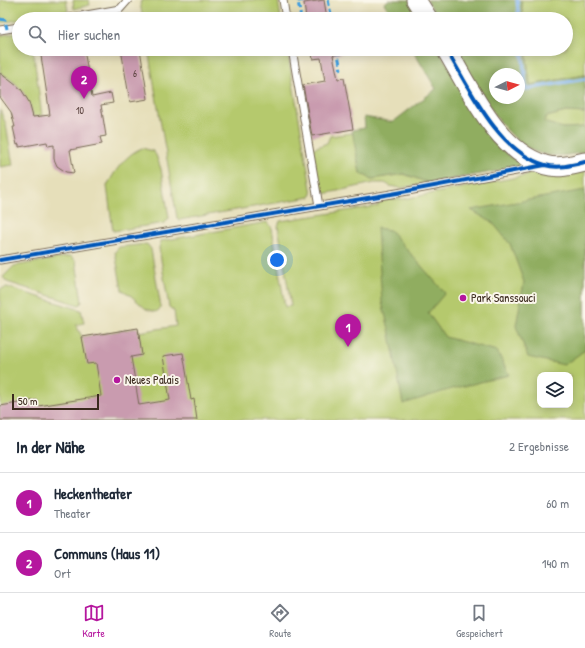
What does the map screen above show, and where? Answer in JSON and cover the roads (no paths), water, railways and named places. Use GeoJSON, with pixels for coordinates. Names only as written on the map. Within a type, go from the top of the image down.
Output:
{"type":"FeatureCollection","features":[{"type":"Feature","properties":{"kind":"street"},"geometry":{"type":"LineString","coordinates":[[416,0],[424,12]]}},
{"type":"Feature","properties":{"kind":"street"},"geometry":{"type":"LineString","coordinates":[[450,56],[496,129],[514,149],[545,165],[558,166],[585,162]]}},
{"type":"Feature","properties":{"kind":"lane"},"geometry":{"type":"LineString","coordinates":[[103,12],[120,9],[128,0]]}},
{"type":"Feature","properties":{"kind":"lane"},"geometry":{"type":"LineString","coordinates":[[283,0],[285,12]]}},
{"type":"Feature","properties":{"kind":"lane"},"geometry":{"type":"LineString","coordinates":[[0,30],[12,28]]}},
{"type":"Feature","properties":{"kind":"lane"},"geometry":{"type":"LineString","coordinates":[[293,56],[319,206]]}},
{"type":"Feature","properties":{"kind":"lane"},"geometry":{"type":"LineString","coordinates":[[0,260],[319,206],[545,165]]}},
{"type":"Feature","properties":{"kind":"waterway"},"geometry":{"type":"LineString","coordinates":[[517,0],[518,12]]}},
{"type":"Feature","properties":{"kind":"waterway"},"geometry":{"type":"LineString","coordinates":[[523,56],[526,89],[585,79]]}},
{"type":"Feature","properties":{"kind":"place","name":"Communs (Haus 11)"},"geometry":{"type":"Point","coordinates":[84,99]}},
{"type":"Feature","properties":{"kind":"place","name":"Park Sanssouci"},"geometry":{"type":"Point","coordinates":[463,298]}},
{"type":"Feature","properties":{"kind":"place","name":"Heckentheater"},"geometry":{"type":"Point","coordinates":[348,347]}},
{"type":"Feature","properties":{"kind":"place","name":"Neues Palais"},"geometry":{"type":"Point","coordinates":[117,380]}}]}
